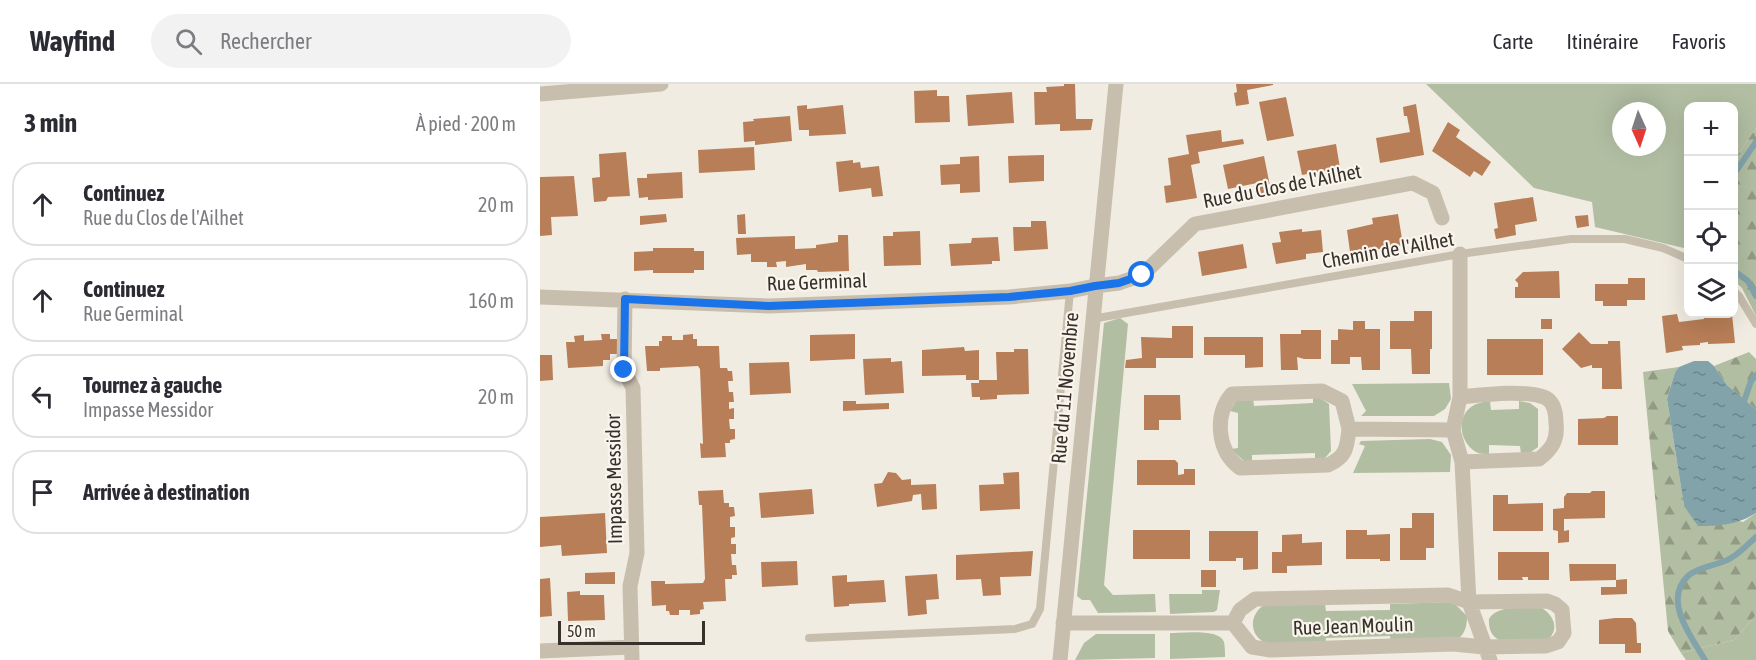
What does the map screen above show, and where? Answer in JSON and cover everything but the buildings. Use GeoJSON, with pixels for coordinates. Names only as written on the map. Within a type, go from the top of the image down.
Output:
{"type":"FeatureCollection","features":[{"type":"Feature","properties":{"kind":"street"},"geometry":{"type":"LineString","coordinates":[[540,94],[661,84]]}},
{"type":"Feature","properties":{"kind":"street","name":"Rue du 11 Novembre"},"geometry":{"type":"LineString","coordinates":[[1060,660],[1116,84]]}},
{"type":"Feature","properties":{"kind":"street","name":"Rue du Clos de l'Ailhet"},"geometry":{"type":"LineString","coordinates":[[1095,286],[1119,283],[1142,275],[1195,224],[1413,183],[1433,193],[1442,218]]}},
{"type":"Feature","properties":{"kind":"street"},"geometry":{"type":"LineString","coordinates":[[1460,254],[1460,397],[1453,430],[1462,462],[1469,602],[1487,654]]}},
{"type":"Feature","properties":{"kind":"street","name":"Rue Germinal"},"geometry":{"type":"LineString","coordinates":[[540,297],[769,306],[1009,297],[1095,286]]}},
{"type":"Feature","properties":{"kind":"street","name":"Impasse Messidor"},"geometry":{"type":"LineString","coordinates":[[625,299],[624,370],[633,388],[637,553],[630,586],[631,654]]}},
{"type":"Feature","properties":{"kind":"street"},"geometry":{"type":"LineString","coordinates":[[1322,391],[1342,401],[1349,429],[1347,449],[1338,460],[1328,465],[1240,468],[1230,460],[1223,447],[1221,418],[1224,404],[1232,394],[1322,391]]}},
{"type":"Feature","properties":{"kind":"street"},"geometry":{"type":"LineString","coordinates":[[1460,397],[1529,394],[1547,399],[1555,408],[1557,424],[1556,440],[1548,452],[1539,459],[1462,462]]}},
{"type":"Feature","properties":{"kind":"street"},"geometry":{"type":"LineString","coordinates":[[1349,429],[1453,430]]}},
{"type":"Feature","properties":{"kind":"street","name":"Rue Jean Moulin"},"geometry":{"type":"LineString","coordinates":[[1448,595],[1469,602],[1547,601],[1563,610],[1564,633],[1558,642],[1546,646],[1487,654],[1453,644],[1271,650],[1252,647],[1233,623],[1240,610],[1255,599],[1448,595]]}},
{"type":"Feature","properties":{"kind":"street"},"geometry":{"type":"LineString","coordinates":[[1063,623],[1233,623]]}},
{"type":"Feature","properties":{"kind":"street"},"geometry":{"type":"LineString","coordinates":[[540,651],[631,654]]}},
{"type":"Feature","properties":{"kind":"lane","name":"Chemin de l'Ailhet"},"geometry":{"type":"LineString","coordinates":[[1092,319],[1460,254],[1571,239],[1625,239],[1663,248],[1684,257]]}},
{"type":"Feature","properties":{"kind":"lane","name":"Rue du 11 Novembre"},"geometry":{"type":"LineString","coordinates":[[809,638],[1015,629],[1032,624],[1040,609],[1070,291]]}},
{"type":"Feature","properties":{"kind":"lane"},"geometry":{"type":"LineString","coordinates":[[1738,295],[1756,324]]}},
{"type":"Feature","properties":{"kind":"green space"},"geometry":{"type":"Polygon","coordinates":[[[1426,84],[1756,84],[1756,128],[1738,154],[1738,102],[1684,102],[1684,248],[1595,227],[1592,202],[1534,188],[1426,84]]]}},
{"type":"Feature","properties":{"kind":"green space"},"geometry":{"type":"Polygon","coordinates":[[[1756,128],[1756,316],[1738,284],[1738,154],[1756,128]]]}},
{"type":"Feature","properties":{"kind":"green space"},"geometry":{"type":"Polygon","coordinates":[[[1120,318],[1128,324],[1104,585],[1113,595],[1155,594],[1156,612],[1098,613],[1090,600],[1082,600],[1077,596],[1104,323],[1120,318]]]}},
{"type":"Feature","properties":{"kind":"green space"},"geometry":{"type":"Polygon","coordinates":[[[1749,352],[1756,359],[1756,409],[1727,385],[1714,366],[1749,352]]]}},
{"type":"Feature","properties":{"kind":"green space"},"geometry":{"type":"Polygon","coordinates":[[[1679,367],[1675,372],[1667,399],[1684,506],[1743,522],[1756,513],[1756,615],[1734,640],[1681,653],[1668,631],[1643,372],[1679,367]]]}},
{"type":"Feature","properties":{"kind":"green space"},"geometry":{"type":"Polygon","coordinates":[[[1449,383],[1451,399],[1445,409],[1434,416],[1361,416],[1366,411],[1352,384],[1449,383]]]}},
{"type":"Feature","properties":{"kind":"green space"},"geometry":{"type":"Polygon","coordinates":[[[1313,397],[1320,398],[1329,404],[1331,451],[1325,458],[1315,462],[1315,453],[1252,455],[1252,462],[1245,462],[1231,449],[1238,448],[1238,413],[1230,411],[1236,401],[1253,398],[1254,406],[1313,403],[1313,397]]]}},
{"type":"Feature","properties":{"kind":"green space"},"geometry":{"type":"Polygon","coordinates":[[[1490,401],[1491,410],[1519,409],[1519,401],[1530,403],[1538,409],[1538,447],[1531,452],[1521,454],[1520,446],[1489,445],[1489,454],[1478,453],[1471,448],[1463,437],[1463,417],[1473,406],[1490,401]]]}},
{"type":"Feature","properties":{"kind":"green space"},"geometry":{"type":"Polygon","coordinates":[[[1430,439],[1442,442],[1451,455],[1450,472],[1353,473],[1365,446],[1359,444],[1361,441],[1430,439]]]}},
{"type":"Feature","properties":{"kind":"green space"},"geometry":{"type":"Polygon","coordinates":[[[1202,590],[1220,590],[1217,610],[1170,614],[1169,594],[1202,594],[1202,590]]]}},
{"type":"Feature","properties":{"kind":"green space"},"geometry":{"type":"Polygon","coordinates":[[[1453,602],[1467,616],[1464,632],[1460,637],[1449,642],[1391,643],[1390,636],[1326,638],[1325,644],[1268,644],[1258,637],[1253,626],[1258,610],[1264,605],[1273,603],[1325,604],[1326,611],[1390,610],[1390,604],[1453,602]]]}},
{"type":"Feature","properties":{"kind":"green space"},"geometry":{"type":"Polygon","coordinates":[[[1540,607],[1549,614],[1554,622],[1554,631],[1547,640],[1509,642],[1494,636],[1490,629],[1489,619],[1499,611],[1540,607]]]}},
{"type":"Feature","properties":{"kind":"green space"},"geometry":{"type":"Polygon","coordinates":[[[1756,615],[1756,660],[1686,660],[1681,653],[1734,640],[1756,615]]]}},
{"type":"Feature","properties":{"kind":"green space"},"geometry":{"type":"Polygon","coordinates":[[[1200,632],[1216,635],[1224,642],[1225,657],[1170,659],[1170,633],[1200,632]]]}},
{"type":"Feature","properties":{"kind":"green space"},"geometry":{"type":"Polygon","coordinates":[[[1096,634],[1155,634],[1155,658],[1075,660],[1084,643],[1096,634]]]}},
{"type":"Feature","properties":{"kind":"water"},"geometry":{"type":"Polygon","coordinates":[[[1694,361],[1708,361],[1727,385],[1756,409],[1756,513],[1721,525],[1698,526],[1684,506],[1667,399],[1675,372],[1679,367],[1694,361]]]}},
{"type":"Feature","properties":{"kind":"waterway"},"geometry":{"type":"LineString","coordinates":[[1738,168],[1756,142]]}},
{"type":"Feature","properties":{"kind":"waterway"},"geometry":{"type":"LineString","coordinates":[[1738,274],[1748,281],[1756,296]]}},
{"type":"Feature","properties":{"kind":"waterway"},"geometry":{"type":"LineString","coordinates":[[1742,407],[1751,381],[1756,375]]}},
{"type":"Feature","properties":{"kind":"waterway"},"geometry":{"type":"LineString","coordinates":[[1705,660],[1682,619],[1678,596],[1681,586],[1692,573],[1731,558],[1756,537]]}},
{"type":"Feature","properties":{"kind":"route"},"geometry":{"type":"LineString","coordinates":[[624,370],[625,299],[769,306],[1009,297],[1119,283],[1142,275]]}}]}
